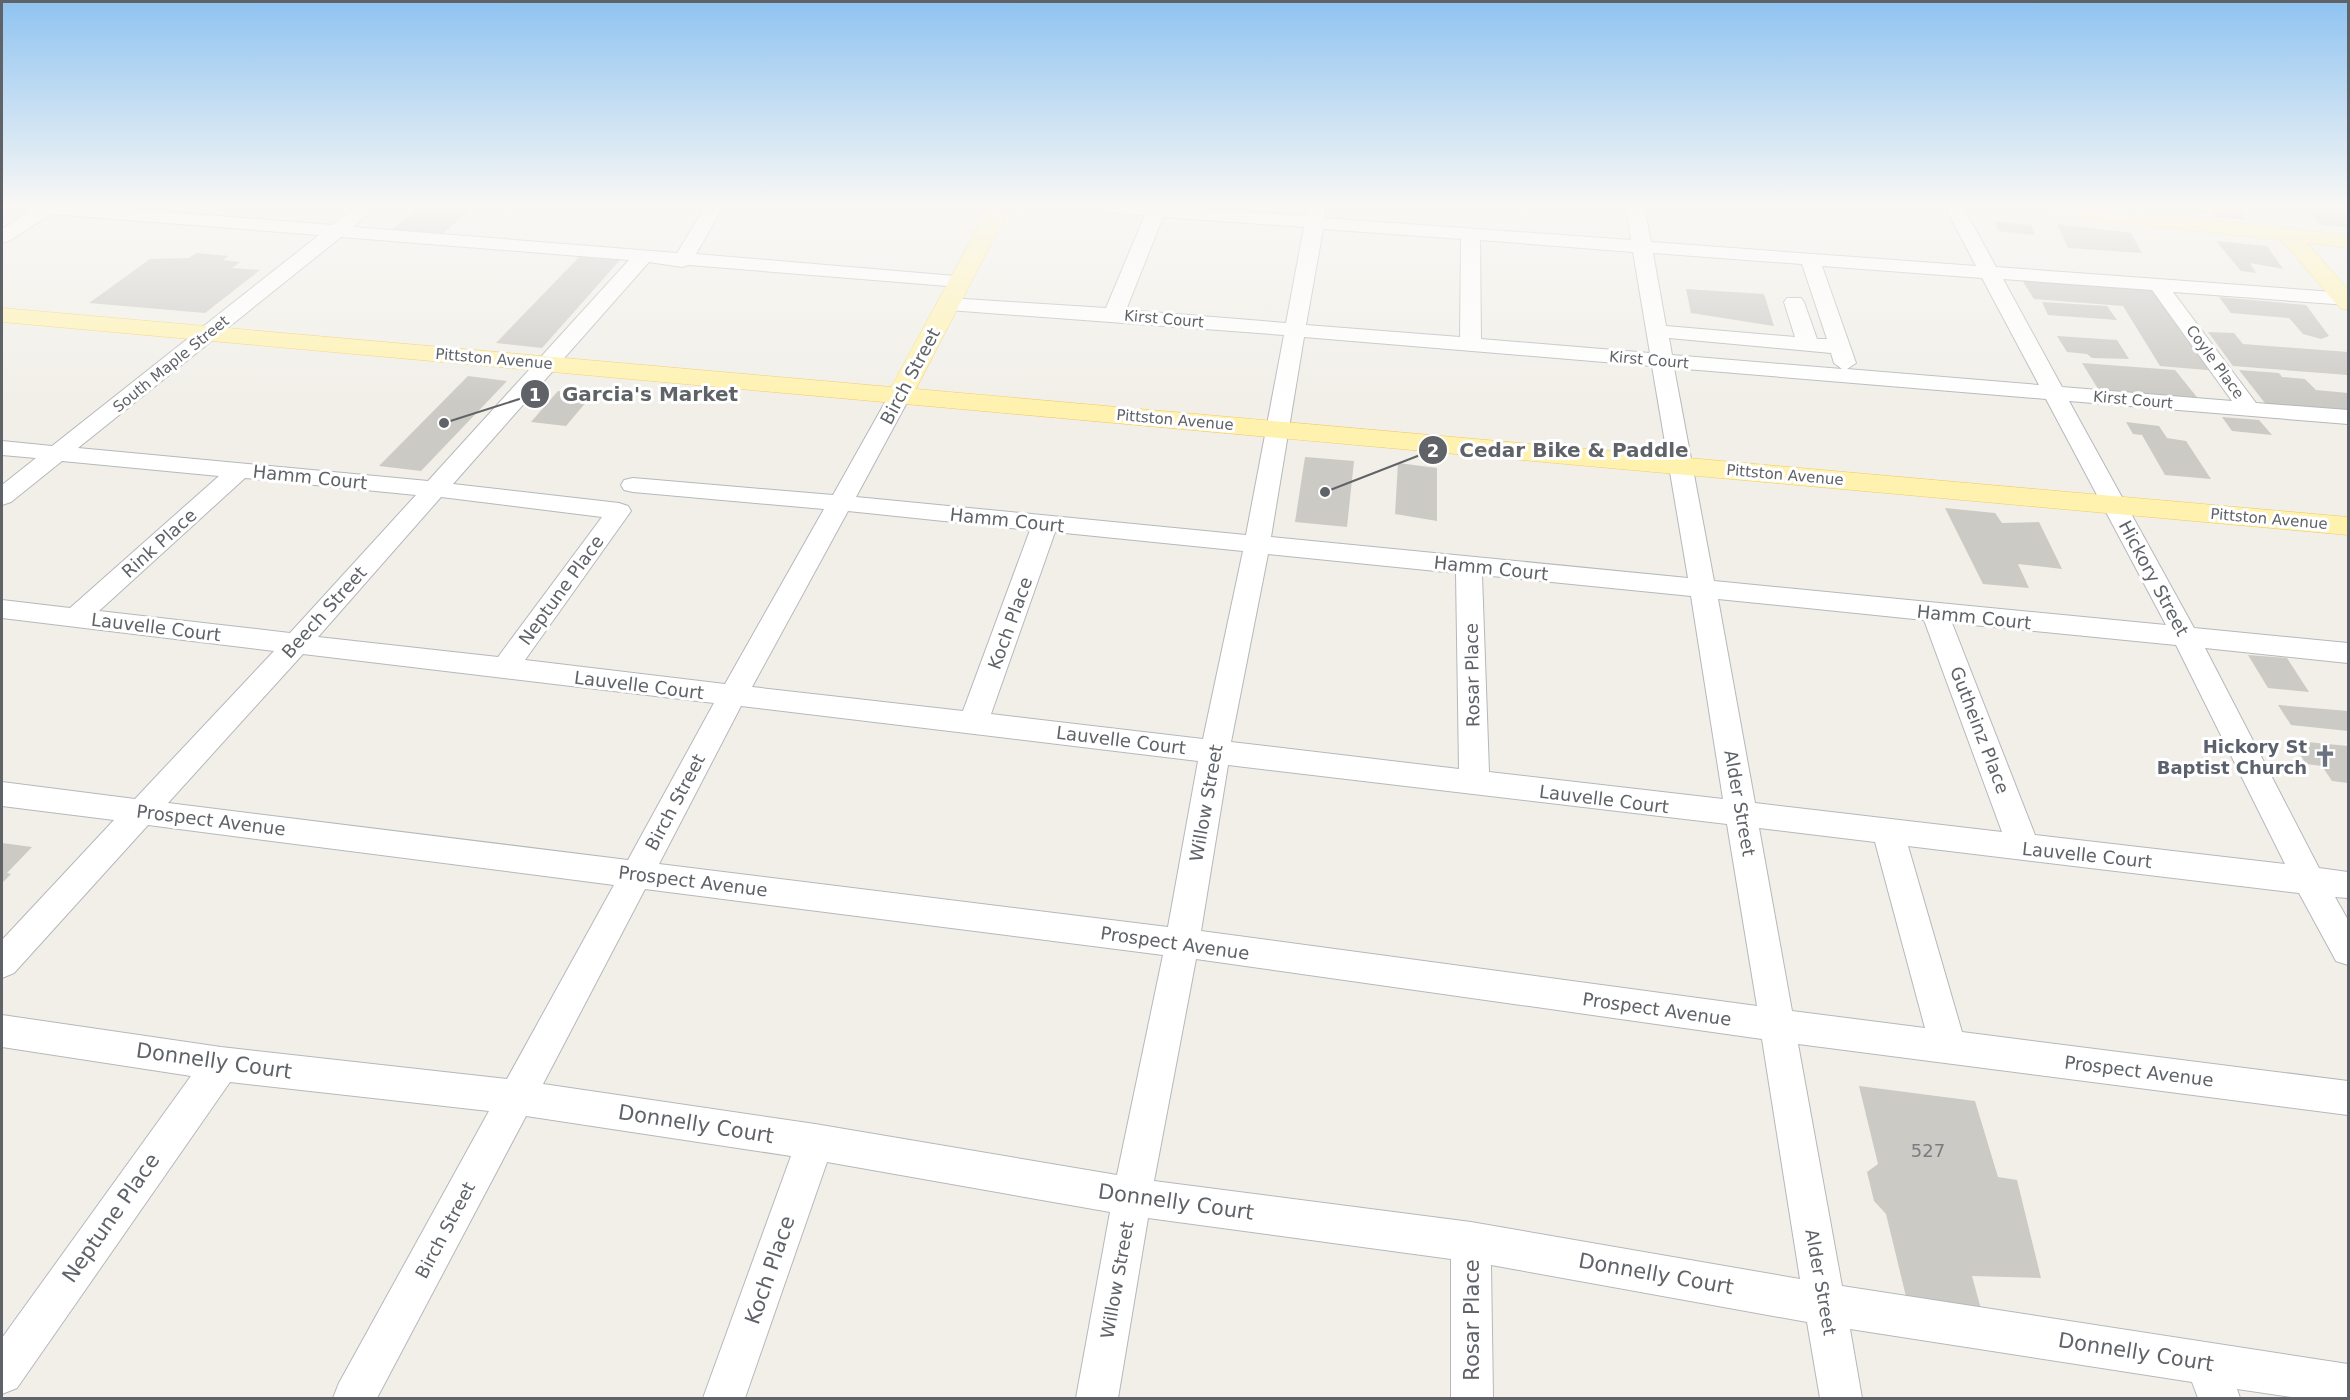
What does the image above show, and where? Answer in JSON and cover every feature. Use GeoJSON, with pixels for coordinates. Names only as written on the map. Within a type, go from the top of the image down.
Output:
{"type":"FeatureCollection","features":[{"type":"Feature","properties":{"kind":"main road","name":"Birch Street"},"geometry":{"type":"LineString","coordinates":[[900,395],[965,272]]}},
{"type":"Feature","properties":{"kind":"main road"},"geometry":{"type":"LineString","coordinates":[[2322,272],[2347,300]]}},
{"type":"Feature","properties":{"kind":"main road","name":"Pittston Avenue"},"geometry":{"type":"LineString","coordinates":[[2,315],[2349,526]]}},
{"type":"Feature","properties":{"kind":"street","name":"South Maple Street"},"geometry":{"type":"LineString","coordinates":[[2,498],[285,272]]}},
{"type":"Feature","properties":{"kind":"street","name":"Beech Street"},"geometry":{"type":"LineString","coordinates":[[2,963],[138,812],[295,645],[629,272]]}},
{"type":"Feature","properties":{"kind":"street"},"geometry":{"type":"LineString","coordinates":[[840,272],[960,281]]}},
{"type":"Feature","properties":{"kind":"street"},"geometry":{"type":"LineString","coordinates":[[1114,315],[1131,272]]}},
{"type":"Feature","properties":{"kind":"street","name":"Willow Street"},"geometry":{"type":"LineString","coordinates":[[1097,1398],[1132,1197],[1182,943],[1215,751],[1257,544],[1306,272]]}},
{"type":"Feature","properties":{"kind":"street"},"geometry":{"type":"LineString","coordinates":[[1470,345],[1471,272]]}},
{"type":"Feature","properties":{"kind":"street","name":"Alder Street"},"geometry":{"type":"LineString","coordinates":[[1647,272],[1841,1398]]}},
{"type":"Feature","properties":{"kind":"street"},"geometry":{"type":"LineString","coordinates":[[1815,272],[1850,377]]}},
{"type":"Feature","properties":{"kind":"street","name":"Hickory Street"},"geometry":{"type":"LineString","coordinates":[[1989,272],[2187,638],[2308,880],[2349,951]]}},
{"type":"Feature","properties":{"kind":"street"},"geometry":{"type":"LineString","coordinates":[[1993,272],[2347,300]]}},
{"type":"Feature","properties":{"kind":"street","name":"Coyle Place"},"geometry":{"type":"LineString","coordinates":[[2158,285],[2250,410]]}},
{"type":"Feature","properties":{"kind":"street"},"geometry":{"type":"LineString","coordinates":[[1794,302],[1808,344]]}},
{"type":"Feature","properties":{"kind":"street","name":"Kirst Court"},"geometry":{"type":"LineString","coordinates":[[948,304],[1114,315],[2349,417]]}},
{"type":"Feature","properties":{"kind":"street"},"geometry":{"type":"LineString","coordinates":[[1657,331],[1840,347]]}},
{"type":"Feature","properties":{"kind":"street","name":"Birch Street"},"geometry":{"type":"LineString","coordinates":[[354,1398],[732,697],[842,503],[900,395]]}},
{"type":"Feature","properties":{"kind":"street","name":"Hamm Court"},"geometry":{"type":"LineString","coordinates":[[2,448],[434,489],[619,511]]}},
{"type":"Feature","properties":{"kind":"street","name":"Rink Place"},"geometry":{"type":"LineString","coordinates":[[77,616],[240,470]]}},
{"type":"Feature","properties":{"kind":"street","name":"Hamm Court"},"geometry":{"type":"LineString","coordinates":[[633,486],[842,503],[1703,591],[2349,653]]}},
{"type":"Feature","properties":{"kind":"street","name":"Neptune Place"},"geometry":{"type":"LineString","coordinates":[[504,669],[619,511]]}},
{"type":"Feature","properties":{"kind":"street","name":"Koch Place"},"geometry":{"type":"LineString","coordinates":[[974,722],[1045,524]]}},
{"type":"Feature","properties":{"kind":"street","name":"Rosar Place"},"geometry":{"type":"LineString","coordinates":[[1469,566],[1474,783]]}},
{"type":"Feature","properties":{"kind":"street","name":"Lauvelle Court"},"geometry":{"type":"LineString","coordinates":[[2,609],[77,616],[295,645],[732,697],[974,722],[1742,815],[2349,885]]}},
{"type":"Feature","properties":{"kind":"street","name":"Gutheinz Place"},"geometry":{"type":"LineString","coordinates":[[1935,613],[2024,848]]}},
{"type":"Feature","properties":{"kind":"street","name":"Prospect Avenue"},"geometry":{"type":"LineString","coordinates":[[2,794],[1182,943],[1778,1025],[2349,1098]]}},
{"type":"Feature","properties":{"kind":"street"},"geometry":{"type":"LineString","coordinates":[[1888,832],[1948,1047]]}},
{"type":"Feature","properties":{"kind":"street","name":"Donnelly Court"},"geometry":{"type":"LineString","coordinates":[[2,1031],[221,1064],[516,1097],[815,1142],[1132,1197],[1472,1242],[1824,1304],[2213,1380],[2349,1385]]}},
{"type":"Feature","properties":{"kind":"street","name":"Neptune Place"},"geometry":{"type":"LineString","coordinates":[[2,1373],[221,1064]]}},
{"type":"Feature","properties":{"kind":"street","name":"Koch Place"},"geometry":{"type":"LineString","coordinates":[[724,1398],[815,1142]]}},
{"type":"Feature","properties":{"kind":"street","name":"Rosar Place"},"geometry":{"type":"LineString","coordinates":[[1472,1242],[1472,1398]]}},
{"type":"Feature","properties":{"kind":"building"},"geometry":{"type":"Polygon","coordinates":[[[132,272],[257,272],[205,313],[89,303],[132,272]]]}},
{"type":"Feature","properties":{"kind":"building"},"geometry":{"type":"Polygon","coordinates":[[[564,272],[609,272],[542,348],[496,343],[564,272]]]}},
{"type":"Feature","properties":{"kind":"building"},"geometry":{"type":"Polygon","coordinates":[[[2022,280],[2155,289],[2218,371],[2160,366],[2123,306],[2034,299],[2022,280]]]}},
{"type":"Feature","properties":{"kind":"building"},"geometry":{"type":"Polygon","coordinates":[[[1686,289],[1764,294],[1774,326],[1691,313],[1686,289]]]}},
{"type":"Feature","properties":{"kind":"building"},"geometry":{"type":"Polygon","coordinates":[[[2219,297],[2306,305],[2329,336],[2321,339],[2303,334],[2289,318],[2231,313],[2219,297]]]}},
{"type":"Feature","properties":{"kind":"building"},"geometry":{"type":"Polygon","coordinates":[[[2042,302],[2107,306],[2117,320],[2048,315],[2042,302]]]}},
{"type":"Feature","properties":{"kind":"building"},"geometry":{"type":"Polygon","coordinates":[[[2208,332],[2234,333],[2243,344],[2348,352],[2348,375],[2233,366],[2208,332]]]}},
{"type":"Feature","properties":{"kind":"building"},"geometry":{"type":"Polygon","coordinates":[[[2057,336],[2117,340],[2129,359],[2092,358],[2087,354],[2067,352],[2057,336]]]}},
{"type":"Feature","properties":{"kind":"building"},"geometry":{"type":"Polygon","coordinates":[[[2082,363],[2175,370],[2200,401],[2100,392],[2082,363]]]}},
{"type":"Feature","properties":{"kind":"building"},"geometry":{"type":"Polygon","coordinates":[[[2239,370],[2279,373],[2282,377],[2305,379],[2316,390],[2348,393],[2348,414],[2268,407],[2239,370]]]}},
{"type":"Feature","properties":{"kind":"building"},"geometry":{"type":"Polygon","coordinates":[[[468,376],[507,381],[421,471],[379,466],[468,376]]]}},
{"type":"Feature","properties":{"kind":"building"},"geometry":{"type":"Polygon","coordinates":[[[558,391],[592,395],[566,426],[531,422],[558,391]]]}},
{"type":"Feature","properties":{"kind":"building"},"geometry":{"type":"Polygon","coordinates":[[[2222,417],[2259,420],[2272,435],[2232,431],[2222,417]]]}},
{"type":"Feature","properties":{"kind":"building"},"geometry":{"type":"Polygon","coordinates":[[[2126,422],[2159,426],[2167,438],[2186,441],[2211,479],[2165,475],[2142,435],[2133,434],[2126,422]]]}},
{"type":"Feature","properties":{"kind":"building"},"geometry":{"type":"Polygon","coordinates":[[[1305,457],[1354,461],[1347,527],[1295,522],[1305,457]]]}},
{"type":"Feature","properties":{"kind":"building"},"geometry":{"type":"Polygon","coordinates":[[[1398,463],[1437,468],[1437,521],[1395,514],[1398,463]]]}},
{"type":"Feature","properties":{"kind":"building"},"geometry":{"type":"Polygon","coordinates":[[[1945,508],[1995,513],[2002,523],[2039,522],[2062,569],[2018,564],[2029,588],[1983,584],[1945,508]]]}},
{"type":"Feature","properties":{"kind":"building"},"geometry":{"type":"Polygon","coordinates":[[[2248,655],[2287,658],[2309,692],[2268,688],[2248,655]]]}},
{"type":"Feature","properties":{"kind":"building"},"geometry":{"type":"Polygon","coordinates":[[[2278,705],[2348,711],[2348,731],[2291,725],[2278,705]]]}},
{"type":"Feature","properties":{"kind":"building","name":"Hickory St Baptist Church"},"geometry":{"type":"Polygon","coordinates":[[[2307,742],[2348,746],[2348,783],[2332,781],[2322,766],[2306,764],[2295,746],[2310,747],[2307,742]]]}},
{"type":"Feature","properties":{"kind":"building"},"geometry":{"type":"Polygon","coordinates":[[[2,843],[32,847],[7,873],[11,874],[2,883],[2,843]]]}},
{"type":"Feature","properties":{"kind":"building"},"geometry":{"type":"Polygon","coordinates":[[[1859,1086],[1975,1101],[1998,1177],[2017,1180],[2041,1278],[1972,1276],[1984,1320],[1909,1309],[1886,1214],[1874,1201],[1867,1172],[1878,1164],[1859,1086]]]}},
{"type":"Feature","properties":{"kind":"place","name":"Garcia's Market"},"geometry":{"type":"Point","coordinates":[444,423]}},
{"type":"Feature","properties":{"kind":"place","name":"Cedar Bike & Paddle"},"geometry":{"type":"Point","coordinates":[1325,492]}},
{"type":"Feature","properties":{"kind":"place","name":"Hickory St Baptist Church"},"geometry":{"type":"Point","coordinates":[2325,756]}}]}
